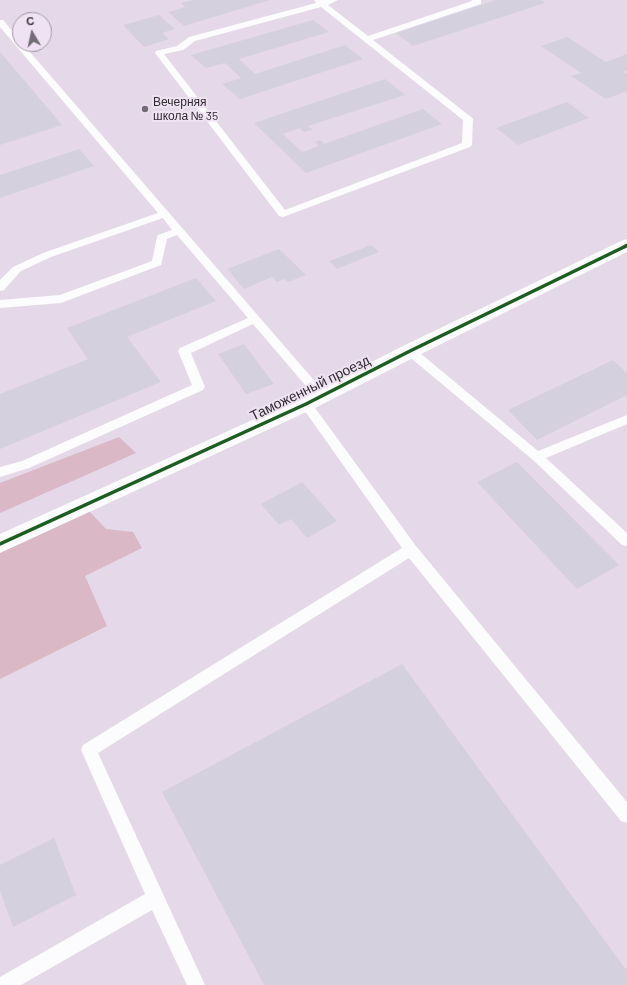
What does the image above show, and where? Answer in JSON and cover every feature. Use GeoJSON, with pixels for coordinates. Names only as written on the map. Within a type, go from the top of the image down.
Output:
{"type":"FeatureCollection","features":[{"type":"Feature","properties":{"kind":"street","name":"Таможенный проезд"},"geometry":{"type":"LineString","coordinates":[[0,544],[314,400],[410,351],[627,245]]}},
{"type":"Feature","properties":{"kind":"lane"},"geometry":{"type":"LineString","coordinates":[[320,2],[468,119],[467,144],[284,214],[159,53],[180,48],[192,39],[320,2],[334,0]]}},
{"type":"Feature","properties":{"kind":"lane"},"geometry":{"type":"LineString","coordinates":[[367,39],[478,2],[475,0]]}},
{"type":"Feature","properties":{"kind":"lane"},"geometry":{"type":"LineString","coordinates":[[0,22],[255,319],[314,400],[411,550],[627,815]]}},
{"type":"Feature","properties":{"kind":"lane"},"geometry":{"type":"LineString","coordinates":[[0,287],[17,269],[46,255],[165,214]]}},
{"type":"Feature","properties":{"kind":"lane"},"geometry":{"type":"LineString","coordinates":[[0,304],[61,299],[156,263],[162,236],[179,231]]}},
{"type":"Feature","properties":{"kind":"lane"},"geometry":{"type":"LineString","coordinates":[[0,472],[25,465],[199,387],[184,351],[255,319]]}},
{"type":"Feature","properties":{"kind":"lane"},"geometry":{"type":"LineString","coordinates":[[410,351],[537,457],[627,541]]}},
{"type":"Feature","properties":{"kind":"lane"},"geometry":{"type":"LineString","coordinates":[[537,457],[627,419]]}},
{"type":"Feature","properties":{"kind":"lane"},"geometry":{"type":"LineString","coordinates":[[196,985],[155,898],[89,750],[411,550]]}},
{"type":"Feature","properties":{"kind":"lane"},"geometry":{"type":"LineString","coordinates":[[4,985],[155,898]]}},
{"type":"Feature","properties":{"kind":"shaded area"},"geometry":{"type":"Polygon","coordinates":[[[0,0],[627,0],[627,985],[0,985],[0,0]]]}},
{"type":"Feature","properties":{"kind":"shaded area"},"geometry":{"type":"Polygon","coordinates":[[[119,437],[136,453],[0,513],[0,483],[119,437]]]}},
{"type":"Feature","properties":{"kind":"shaded area"},"geometry":{"type":"Polygon","coordinates":[[[89,511],[106,529],[133,532],[142,548],[85,576],[107,626],[0,679],[0,552],[89,511]]]}},
{"type":"Feature","properties":{"kind":"building"},"geometry":{"type":"Polygon","coordinates":[[[193,0],[270,0],[184,26],[168,12],[185,7],[181,3],[193,0]]]}},
{"type":"Feature","properties":{"kind":"building"},"geometry":{"type":"Polygon","coordinates":[[[496,0],[541,0],[545,3],[413,46],[396,33],[496,0]]]}},
{"type":"Feature","properties":{"kind":"building"},"geometry":{"type":"Polygon","coordinates":[[[159,15],[175,29],[162,33],[169,39],[144,47],[123,25],[159,15]]]}},
{"type":"Feature","properties":{"kind":"building"},"geometry":{"type":"Polygon","coordinates":[[[313,20],[329,32],[239,59],[255,74],[345,45],[363,59],[240,99],[222,84],[241,78],[225,63],[206,68],[191,55],[313,20]]]}},
{"type":"Feature","properties":{"kind":"building"},"geometry":{"type":"Polygon","coordinates":[[[567,37],[606,62],[627,54],[627,70],[623,72],[627,74],[627,91],[606,99],[571,76],[581,73],[541,46],[567,37]]]}},
{"type":"Feature","properties":{"kind":"building"},"geometry":{"type":"Polygon","coordinates":[[[0,52],[62,125],[0,145],[0,52]]]}},
{"type":"Feature","properties":{"kind":"building"},"geometry":{"type":"Polygon","coordinates":[[[385,79],[405,95],[308,126],[313,130],[304,132],[300,128],[283,134],[302,152],[319,146],[315,142],[320,140],[324,144],[423,109],[442,124],[306,173],[254,123],[385,79]]]}},
{"type":"Feature","properties":{"kind":"building"},"geometry":{"type":"Polygon","coordinates":[[[567,102],[589,118],[518,145],[496,128],[567,102]]]}},
{"type":"Feature","properties":{"kind":"building"},"geometry":{"type":"Polygon","coordinates":[[[79,149],[94,166],[0,198],[0,175],[79,149]]]}},
{"type":"Feature","properties":{"kind":"building"},"geometry":{"type":"Polygon","coordinates":[[[371,245],[379,252],[337,269],[329,261],[371,245]]]}},
{"type":"Feature","properties":{"kind":"building"},"geometry":{"type":"Polygon","coordinates":[[[279,249],[306,275],[288,282],[284,279],[277,282],[272,277],[244,289],[227,269],[279,249]]]}},
{"type":"Feature","properties":{"kind":"building"},"geometry":{"type":"Polygon","coordinates":[[[196,278],[216,301],[127,337],[161,382],[0,449],[0,394],[88,359],[67,328],[196,278]]]}},
{"type":"Feature","properties":{"kind":"building"},"geometry":{"type":"Polygon","coordinates":[[[244,344],[274,384],[246,394],[218,354],[244,344]]]}},
{"type":"Feature","properties":{"kind":"building"},"geometry":{"type":"Polygon","coordinates":[[[613,360],[627,373],[627,395],[537,440],[508,410],[613,360]]]}},
{"type":"Feature","properties":{"kind":"building"},"geometry":{"type":"Polygon","coordinates":[[[517,462],[619,565],[577,589],[477,482],[517,462]]]}},
{"type":"Feature","properties":{"kind":"building"},"geometry":{"type":"Polygon","coordinates":[[[302,482],[337,521],[307,538],[291,519],[279,525],[261,504],[302,482]]]}},
{"type":"Feature","properties":{"kind":"building"},"geometry":{"type":"Polygon","coordinates":[[[402,664],[627,971],[627,985],[264,985],[162,792],[402,664]]]}},
{"type":"Feature","properties":{"kind":"building"},"geometry":{"type":"Polygon","coordinates":[[[54,838],[76,895],[13,927],[0,890],[0,865],[54,838]]]}},
{"type":"Feature","properties":{"kind":"cycle path"},"geometry":{"type":"LineString","coordinates":[[0,544],[306,404],[410,351],[627,245]]}},
{"type":"Feature","properties":{"kind":"place","name":"Вечерняя школа № 35"},"geometry":{"type":"Point","coordinates":[145,109]}}]}
